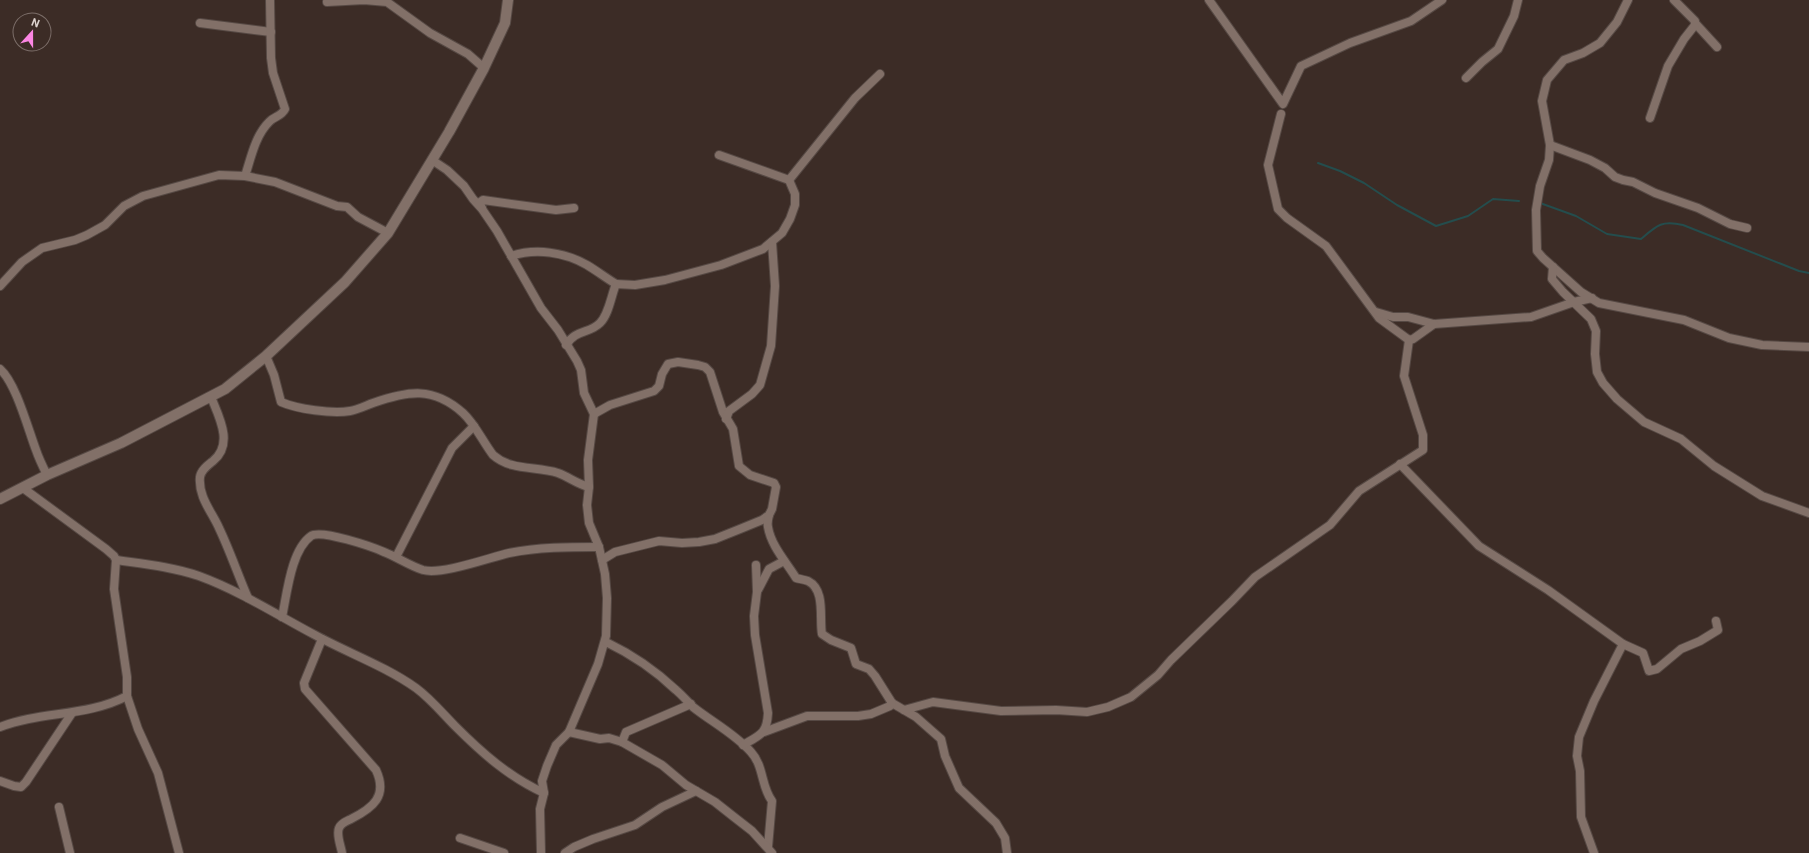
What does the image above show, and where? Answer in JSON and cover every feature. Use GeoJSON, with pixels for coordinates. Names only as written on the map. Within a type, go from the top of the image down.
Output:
{"type":"FeatureCollection","features":[{"type":"Feature","properties":{"kind":"main road"},"geometry":{"type":"LineString","coordinates":[[0,499],[47,475],[122,443],[225,389],[266,356],[345,282],[388,233],[449,132],[484,68],[505,23],[508,0]]}},
{"type":"Feature","properties":{"kind":"street"},"geometry":{"type":"LineString","coordinates":[[245,176],[253,149],[260,134],[268,123],[282,114],[285,108],[273,73],[271,58],[270,0]]}},
{"type":"Feature","properties":{"kind":"street"},"geometry":{"type":"LineString","coordinates":[[327,2],[366,0],[387,2],[430,33],[468,54],[484,68]]}},
{"type":"Feature","properties":{"kind":"street"},"geometry":{"type":"LineString","coordinates":[[1209,0],[1283,104],[1301,66],[1350,43],[1411,21],[1442,0]]}},
{"type":"Feature","properties":{"kind":"street"},"geometry":{"type":"LineString","coordinates":[[1466,78],[1498,49],[1514,16],[1518,0]]}},
{"type":"Feature","properties":{"kind":"street"},"geometry":{"type":"LineString","coordinates":[[1628,0],[1617,22],[1600,42],[1583,53],[1564,60],[1547,80],[1542,101],[1550,146],[1549,160],[1540,186],[1536,210],[1537,251],[1581,292],[1599,303],[1684,320],[1729,338],[1762,345],[1809,347]]}},
{"type":"Feature","properties":{"kind":"street"},"geometry":{"type":"LineString","coordinates":[[1674,0],[1717,48]]}},
{"type":"Feature","properties":{"kind":"street"},"geometry":{"type":"LineString","coordinates":[[200,23],[271,32]]}},
{"type":"Feature","properties":{"kind":"street"},"geometry":{"type":"LineString","coordinates":[[1650,118],[1668,66],[1696,23]]}},
{"type":"Feature","properties":{"kind":"street"},"geometry":{"type":"LineString","coordinates":[[790,180],[855,98],[880,74]]}},
{"type":"Feature","properties":{"kind":"street"},"geometry":{"type":"LineString","coordinates":[[1281,114],[1268,164],[1278,209],[1326,246],[1379,318],[1409,340]]}},
{"type":"Feature","properties":{"kind":"street"},"geometry":{"type":"LineString","coordinates":[[1550,146],[1590,160],[1605,168],[1615,177],[1633,182],[1655,193],[1698,208],[1730,224],[1747,228]]}},
{"type":"Feature","properties":{"kind":"street"},"geometry":{"type":"LineString","coordinates":[[719,155],[749,164],[790,180]]}},
{"type":"Feature","properties":{"kind":"street"},"geometry":{"type":"LineString","coordinates":[[432,160],[464,186],[472,199],[482,209]]}},
{"type":"Feature","properties":{"kind":"street"},"geometry":{"type":"LineString","coordinates":[[0,286],[22,262],[42,248],[75,240],[87,235],[105,225],[124,206],[143,196],[219,175],[245,176],[275,182],[342,208],[346,207],[358,216],[388,233]]}},
{"type":"Feature","properties":{"kind":"street"},"geometry":{"type":"LineString","coordinates":[[511,256],[526,252],[552,253],[587,265],[616,284],[648,283],[721,265],[763,249],[782,233],[795,205],[790,180]]}},
{"type":"Feature","properties":{"kind":"street"},"geometry":{"type":"LineString","coordinates":[[541,853],[540,809],[544,793],[542,781],[556,745],[569,732],[606,642],[607,598],[602,560],[599,547],[589,523],[587,505],[589,487],[588,460],[594,414],[584,393],[581,370],[541,308],[497,231],[479,203],[483,200],[494,200],[556,210],[574,208]]}},
{"type":"Feature","properties":{"kind":"street"},"geometry":{"type":"LineString","coordinates":[[726,419],[729,411],[752,394],[760,385],[771,346],[775,286],[772,242]]}},
{"type":"Feature","properties":{"kind":"street"},"geometry":{"type":"LineString","coordinates":[[1553,267],[1552,280],[1591,319],[1596,331],[1595,354],[1597,372],[1603,383],[1633,413],[1644,422],[1681,439],[1714,466],[1762,496],[1809,513]]}},
{"type":"Feature","properties":{"kind":"street"},"geometry":{"type":"LineString","coordinates":[[566,345],[571,337],[597,326],[602,321],[616,284]]}},
{"type":"Feature","properties":{"kind":"street"},"geometry":{"type":"LineString","coordinates":[[1376,312],[1393,318],[1408,317],[1434,324],[1531,317],[1574,302],[1592,298]]}},
{"type":"Feature","properties":{"kind":"street"},"geometry":{"type":"LineString","coordinates":[[1409,340],[1413,339],[1434,324]]}},
{"type":"Feature","properties":{"kind":"street"},"geometry":{"type":"LineString","coordinates":[[904,710],[933,702],[1001,711],[1056,710],[1087,712],[1108,707],[1131,697],[1158,675],[1171,660],[1255,577],[1330,525],[1359,491],[1423,450],[1422,435],[1404,376],[1409,340]]}},
{"type":"Feature","properties":{"kind":"street"},"geometry":{"type":"LineString","coordinates":[[266,356],[274,375],[278,396],[281,402],[287,405],[331,411],[349,411],[401,394],[417,392],[431,395],[450,403],[464,414],[498,460],[510,465],[558,474],[576,483],[589,487]]}},
{"type":"Feature","properties":{"kind":"street"},"geometry":{"type":"LineString","coordinates":[[594,414],[610,405],[654,391],[659,386],[662,374],[668,364],[678,362],[705,367],[710,372],[726,419],[734,429],[739,466],[750,475],[774,483],[776,487],[772,509],[762,520],[715,539],[682,543],[659,541],[615,552],[602,560]]}},
{"type":"Feature","properties":{"kind":"street"},"geometry":{"type":"LineString","coordinates":[[0,369],[6,374],[47,475]]}},
{"type":"Feature","properties":{"kind":"street"},"geometry":{"type":"LineString","coordinates":[[211,397],[224,433],[222,450],[217,457],[205,467],[200,476],[202,492],[207,506],[219,527],[248,598]]}},
{"type":"Feature","properties":{"kind":"street"},"geometry":{"type":"LineString","coordinates":[[396,557],[452,448],[474,426]]}},
{"type":"Feature","properties":{"kind":"street"},"geometry":{"type":"LineString","coordinates":[[1400,464],[1479,546],[1548,590],[1623,644],[1643,653],[1650,671],[1657,669],[1681,649],[1700,641],[1718,630],[1716,621]]}},
{"type":"Feature","properties":{"kind":"street"},"geometry":{"type":"LineString","coordinates":[[23,488],[106,549],[114,556],[116,560],[114,589],[127,677],[127,696],[138,729],[158,773],[179,853]]}},
{"type":"Feature","properties":{"kind":"street"},"geometry":{"type":"LineString","coordinates":[[769,514],[768,528],[775,546],[784,561],[796,578],[808,582],[813,586],[818,595],[821,604],[822,634],[831,640],[851,648],[856,664],[869,669],[892,703],[916,717],[941,739],[945,756],[959,788],[996,823],[1005,838],[1007,853]]}},
{"type":"Feature","properties":{"kind":"street"},"geometry":{"type":"LineString","coordinates":[[282,617],[292,568],[300,550],[312,536],[316,534],[328,535],[383,551],[423,570],[434,570],[462,565],[509,553],[567,547],[599,547]]}},
{"type":"Feature","properties":{"kind":"street"},"geometry":{"type":"LineString","coordinates":[[116,560],[133,561],[200,577],[248,598],[322,639],[390,673],[417,689],[506,772],[524,784],[544,793]]}},
{"type":"Feature","properties":{"kind":"street"},"geometry":{"type":"LineString","coordinates":[[757,592],[769,569],[784,561]]}},
{"type":"Feature","properties":{"kind":"street"},"geometry":{"type":"LineString","coordinates":[[756,565],[757,592],[754,616],[755,635],[768,713],[767,725],[764,732]]}},
{"type":"Feature","properties":{"kind":"street"},"geometry":{"type":"LineString","coordinates":[[322,639],[304,683],[305,689],[376,770],[381,780],[380,794],[374,804],[364,812],[342,824],[339,828],[338,833],[342,853]]}},
{"type":"Feature","properties":{"kind":"street"},"geometry":{"type":"LineString","coordinates":[[606,642],[640,662],[675,689],[691,704],[717,722],[751,752],[759,764],[767,795],[772,801],[769,822],[770,850]]}},
{"type":"Feature","properties":{"kind":"street"},"geometry":{"type":"LineString","coordinates":[[1594,853],[1581,817],[1580,771],[1577,756],[1579,737],[1594,701],[1623,644]]}},
{"type":"Feature","properties":{"kind":"street"},"geometry":{"type":"LineString","coordinates":[[0,727],[16,721],[72,713],[102,706],[127,696]]}},
{"type":"Feature","properties":{"kind":"street"},"geometry":{"type":"LineString","coordinates":[[743,745],[764,732],[807,716],[858,716],[870,714],[890,706],[892,703]]}},
{"type":"Feature","properties":{"kind":"street"},"geometry":{"type":"LineString","coordinates":[[622,742],[626,732],[691,704]]}},
{"type":"Feature","properties":{"kind":"street"},"geometry":{"type":"LineString","coordinates":[[0,781],[21,787],[26,782],[72,713]]}},
{"type":"Feature","properties":{"kind":"street"},"geometry":{"type":"LineString","coordinates":[[569,732],[600,739],[609,738],[622,742],[662,765],[696,791],[716,802],[752,831],[770,850]]}},
{"type":"Feature","properties":{"kind":"street"},"geometry":{"type":"LineString","coordinates":[[565,853],[574,847],[593,839],[635,825],[662,807],[696,791]]}},
{"type":"Feature","properties":{"kind":"street"},"geometry":{"type":"LineString","coordinates":[[59,807],[70,853]]}},
{"type":"Feature","properties":{"kind":"street"},"geometry":{"type":"LineString","coordinates":[[460,838],[504,853]]}},
{"type":"Feature","properties":{"kind":"waterway"},"geometry":{"type":"LineString","coordinates":[[1318,163],[1340,171],[1364,183],[1397,205],[1436,226],[1468,216],[1493,199],[1519,201]]}},
{"type":"Feature","properties":{"kind":"waterway"},"geometry":{"type":"LineString","coordinates":[[1540,203],[1576,216],[1607,234],[1641,239],[1651,230],[1660,225],[1670,223],[1683,225],[1799,271],[1809,273]]}}]}
